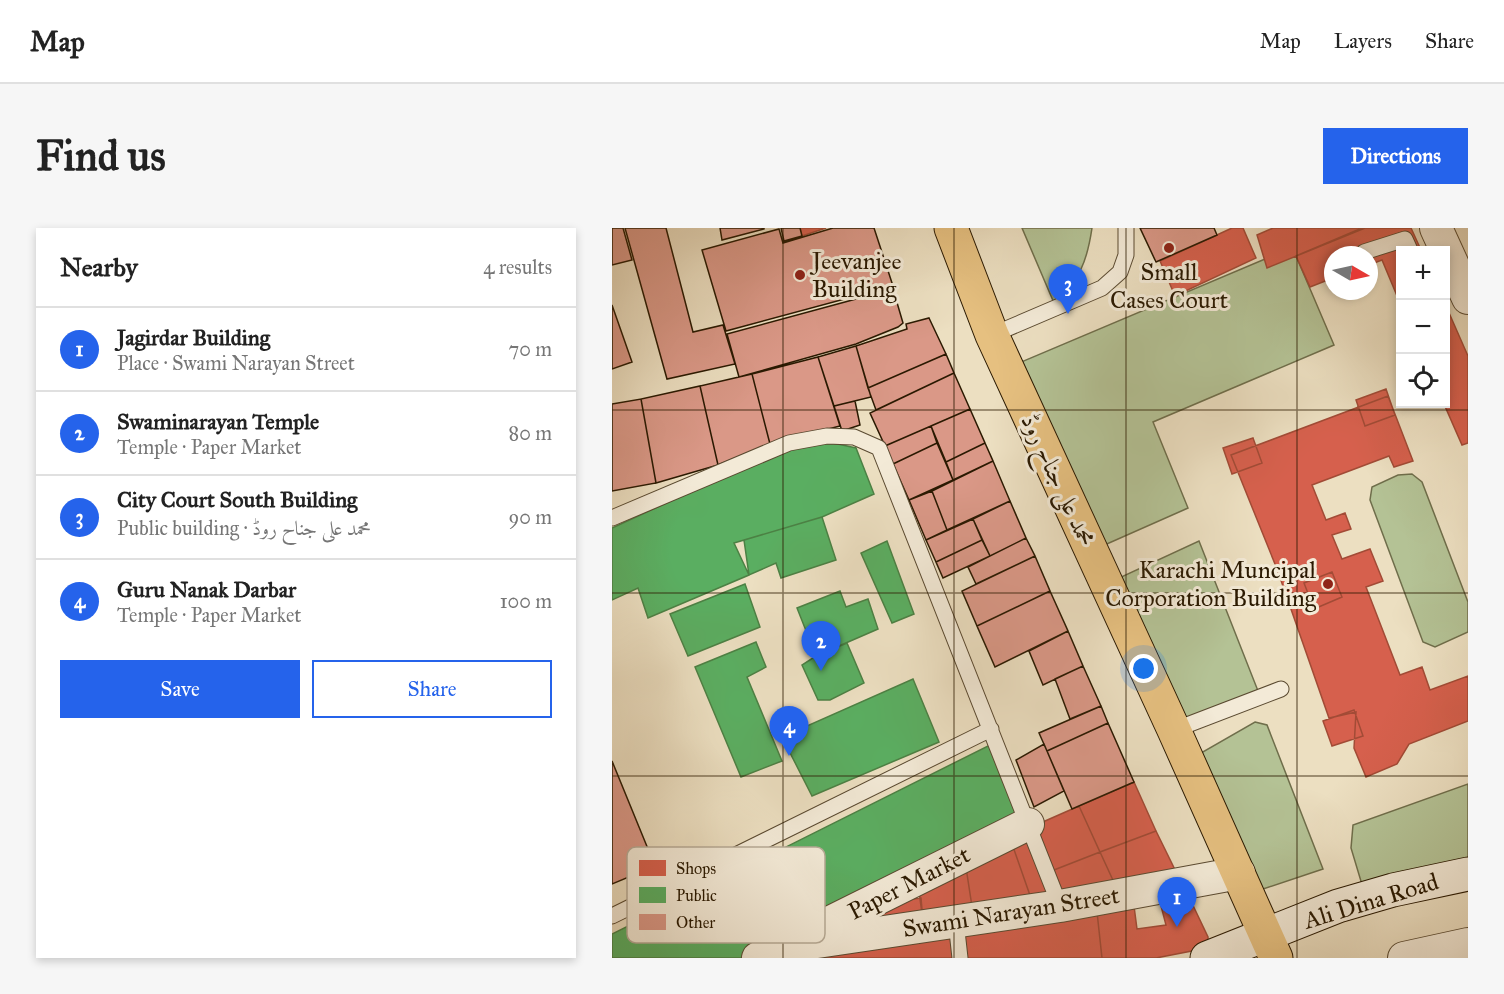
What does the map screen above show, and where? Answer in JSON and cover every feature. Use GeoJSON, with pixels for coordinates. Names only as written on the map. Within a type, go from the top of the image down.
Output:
{"type":"FeatureCollection","features":[{"type":"Feature","properties":{"kind":"highway","name":"محمد علی جناح روڈ"},"geometry":{"type":"LineString","coordinates":[[951,228],[992,335],[1271,947]]}},
{"type":"Feature","properties":{"kind":"street"},"geometry":{"type":"LineString","coordinates":[[1436,228],[1468,298]]}},
{"type":"Feature","properties":{"kind":"street","name":"Paper Market"},"geometry":{"type":"LineString","coordinates":[[825,928],[1028,824]]}},
{"type":"Feature","properties":{"kind":"street","name":"Swami Narayan Street"},"geometry":{"type":"LineString","coordinates":[[775,954],[1239,873]]}},
{"type":"Feature","properties":{"kind":"street","name":"Ali Dina Road"},"geometry":{"type":"LineString","coordinates":[[1207,958],[1271,947],[1338,906],[1468,874]]}},
{"type":"Feature","properties":{"kind":"street","name":"Paper Market"},"geometry":{"type":"LineString","coordinates":[[775,954],[796,943]]}},
{"type":"Feature","properties":{"kind":"street"},"geometry":{"type":"LineString","coordinates":[[1404,958],[1468,944]]}},
{"type":"Feature","properties":{"kind":"lane"},"geometry":{"type":"LineString","coordinates":[[992,335],[1102,288],[1120,272],[1126,255],[1126,228]]}},
{"type":"Feature","properties":{"kind":"lane"},"geometry":{"type":"LineString","coordinates":[[1378,247],[1405,238],[1408,246]]}},
{"type":"Feature","properties":{"kind":"lane"},"geometry":{"type":"LineString","coordinates":[[612,518],[789,443],[827,436],[854,437],[879,448],[1060,906]]}},
{"type":"Feature","properties":{"kind":"lane"},"geometry":{"type":"LineString","coordinates":[[1174,730],[1281,689]]}},
{"type":"Feature","properties":{"kind":"lane"},"geometry":{"type":"LineString","coordinates":[[752,847],[991,729]]}},
{"type":"Feature","properties":{"kind":"lane"},"geometry":{"type":"LineString","coordinates":[[612,916],[627,909]]}},
{"type":"Feature","properties":{"kind":"lane"},"geometry":{"type":"LineString","coordinates":[[956,922],[960,958]]}},
{"type":"Feature","properties":{"kind":"green space"},"geometry":{"type":"Polygon","coordinates":[[[1022,228],[1092,228],[1088,251],[1081,269],[1070,286],[1054,303],[1022,228]]]}},
{"type":"Feature","properties":{"kind":"green space"},"geometry":{"type":"Polygon","coordinates":[[[1296,256],[1334,345],[1153,422],[1188,508],[1091,551],[1007,368],[1265,259],[1296,256]]]}},
{"type":"Feature","properties":{"kind":"green space"},"geometry":{"type":"Polygon","coordinates":[[[1412,474],[1422,482],[1468,602],[1468,632],[1435,647],[1423,642],[1370,500],[1372,487],[1398,475],[1412,474]]]}},
{"type":"Feature","properties":{"kind":"green space"},"geometry":{"type":"Polygon","coordinates":[[[1199,541],[1260,696],[1174,730],[1106,584],[1199,541]]]}},
{"type":"Feature","properties":{"kind":"green space"},"geometry":{"type":"Polygon","coordinates":[[[1255,722],[1267,725],[1323,869],[1248,894],[1187,761],[1255,722]]]}},
{"type":"Feature","properties":{"kind":"green space"},"geometry":{"type":"Polygon","coordinates":[[[1468,784],[1468,867],[1363,888],[1351,848],[1353,825],[1468,784]]]}},
{"type":"Feature","properties":{"kind":"building: Shops"},"geometry":{"type":"Polygon","coordinates":[[[800,228],[826,228],[802,236],[800,228]]]}},
{"type":"Feature","properties":{"kind":"building: Shops"},"geometry":{"type":"Polygon","coordinates":[[[1232,228],[1243,228],[1256,258],[1175,296],[1160,261],[1232,228]]]}},
{"type":"Feature","properties":{"kind":"building: Shops"},"geometry":{"type":"Polygon","coordinates":[[[1273,228],[1365,228],[1267,268],[1257,235],[1273,228]]]}},
{"type":"Feature","properties":{"kind":"building: Shops"},"geometry":{"type":"Polygon","coordinates":[[[1362,228],[1411,228],[1419,246],[1396,246],[1396,293],[1382,260],[1378,262],[1378,246],[1324,246],[1324,282],[1310,287],[1296,256],[1362,228]]]}},
{"type":"Feature","properties":{"kind":"building: Shops"},"geometry":{"type":"Polygon","coordinates":[[[1450,315],[1468,356],[1468,443],[1462,445],[1446,408],[1450,408],[1450,315]]]}},
{"type":"Feature","properties":{"kind":"building: Shops"},"geometry":{"type":"Polygon","coordinates":[[[1386,389],[1395,415],[1365,426],[1356,400],[1386,389]]]}},
{"type":"Feature","properties":{"kind":"building: Shops","name":"Karachi Muncipal Corporation Building"},"geometry":{"type":"Polygon","coordinates":[[[1388,396],[1413,461],[1394,467],[1389,456],[1312,485],[1326,520],[1345,513],[1351,529],[1332,535],[1342,559],[1370,549],[1383,581],[1366,587],[1400,675],[1422,667],[1430,690],[1468,676],[1468,721],[1409,744],[1397,764],[1366,777],[1354,748],[1356,712],[1329,718],[1277,569],[1231,455],[1388,396]]]}},
{"type":"Feature","properties":{"kind":"building: Shops"},"geometry":{"type":"Polygon","coordinates":[[[1253,438],[1262,463],[1232,474],[1223,448],[1253,438]]]}},
{"type":"Feature","properties":{"kind":"building: Shops"},"geometry":{"type":"Polygon","coordinates":[[[1332,572],[1342,597],[1314,609],[1304,583],[1332,572]]]}},
{"type":"Feature","properties":{"kind":"building: Shops"},"geometry":{"type":"Polygon","coordinates":[[[1354,710],[1363,736],[1332,746],[1323,721],[1354,710]]]}},
{"type":"Feature","properties":{"kind":"building: Shops"},"geometry":{"type":"Polygon","coordinates":[[[1134,782],[1156,831],[1100,852],[1079,806],[1134,782]]]}},
{"type":"Feature","properties":{"kind":"building: Shops"},"geometry":{"type":"Polygon","coordinates":[[[1079,806],[1100,852],[1054,870],[1036,825],[1079,806]]]}},
{"type":"Feature","properties":{"kind":"building: Shops"},"geometry":{"type":"Polygon","coordinates":[[[1156,831],[1179,878],[1117,889],[1100,852],[1156,831]]]}},
{"type":"Feature","properties":{"kind":"building: Shops"},"geometry":{"type":"Polygon","coordinates":[[[1024,832],[1051,901],[1033,904],[1010,838],[1024,832]]]}},
{"type":"Feature","properties":{"kind":"building: Shops"},"geometry":{"type":"Polygon","coordinates":[[[1010,838],[1033,904],[973,913],[965,861],[1010,838]]]}},
{"type":"Feature","properties":{"kind":"building: Shops"},"geometry":{"type":"Polygon","coordinates":[[[1100,852],[1117,889],[1065,898],[1054,870],[1100,852]]]}},
{"type":"Feature","properties":{"kind":"building: Shops"},"geometry":{"type":"Polygon","coordinates":[[[965,861],[973,913],[923,921],[918,884],[965,861]]]}},
{"type":"Feature","properties":{"kind":"building: Shops"},"geometry":{"type":"Polygon","coordinates":[[[1189,897],[1208,937],[1208,942],[1202,949],[1156,958],[1102,958],[1097,912],[1134,906],[1137,929],[1166,925],[1160,902],[1189,897]]]}},
{"type":"Feature","properties":{"kind":"building: Shops"},"geometry":{"type":"Polygon","coordinates":[[[921,898],[923,921],[884,926],[881,903],[921,898]]]}},
{"type":"Feature","properties":{"kind":"building: Shops"},"geometry":{"type":"Polygon","coordinates":[[[1097,912],[1102,958],[967,958],[964,928],[1097,912]]]}},
{"type":"Feature","properties":{"kind":"building: Shops"},"geometry":{"type":"Polygon","coordinates":[[[952,931],[955,958],[795,958],[952,931]]]}},
{"type":"Feature","properties":{"kind":"building: Public"},"geometry":{"type":"Polygon","coordinates":[[[833,443],[856,448],[874,494],[822,517],[734,543],[749,575],[648,618],[638,588],[612,600],[612,528],[767,457],[804,444],[833,443]]]}},
{"type":"Feature","properties":{"kind":"building: Public"},"geometry":{"type":"Polygon","coordinates":[[[822,517],[836,560],[781,578],[776,563],[749,575],[744,540],[822,517]]]}},
{"type":"Feature","properties":{"kind":"building: Public"},"geometry":{"type":"Polygon","coordinates":[[[887,541],[914,614],[892,623],[861,553],[887,541]]]}},
{"type":"Feature","properties":{"kind":"building: Public"},"geometry":{"type":"Polygon","coordinates":[[[745,584],[760,627],[688,656],[670,614],[745,584]]]}},
{"type":"Feature","properties":{"kind":"building: Public"},"geometry":{"type":"Polygon","coordinates":[[[840,591],[846,607],[868,599],[878,629],[816,656],[797,608],[840,591]]]}},
{"type":"Feature","properties":{"kind":"building: Public"},"geometry":{"type":"Polygon","coordinates":[[[756,642],[766,667],[747,677],[782,761],[741,777],[695,667],[756,642]]]}},
{"type":"Feature","properties":{"kind":"building: Public"},"geometry":{"type":"Polygon","coordinates":[[[847,643],[864,683],[830,700],[818,700],[802,665],[816,656],[847,643]]]}},
{"type":"Feature","properties":{"kind":"building: Public"},"geometry":{"type":"Polygon","coordinates":[[[913,679],[939,742],[812,796],[782,737],[913,679]]]}},
{"type":"Feature","properties":{"kind":"building: Public"},"geometry":{"type":"Polygon","coordinates":[[[996,742],[1026,815],[825,918],[825,847],[786,847],[996,742]]]}},
{"type":"Feature","properties":{"kind":"building: Public"},"geometry":{"type":"Polygon","coordinates":[[[627,926],[627,943],[775,943],[746,958],[612,958],[612,934],[627,926]]]}},
{"type":"Feature","properties":{"kind":"building: Other"},"geometry":{"type":"Polygon","coordinates":[[[612,228],[623,228],[632,260],[612,265],[612,228]]]}},
{"type":"Feature","properties":{"kind":"building: Other"},"geometry":{"type":"Polygon","coordinates":[[[625,228],[666,228],[693,332],[723,325],[735,364],[667,379],[625,228]]]}},
{"type":"Feature","properties":{"kind":"building: Other"},"geometry":{"type":"Polygon","coordinates":[[[720,228],[764,228],[764,229],[722,240],[720,228]]]}},
{"type":"Feature","properties":{"kind":"building: Other"},"geometry":{"type":"Polygon","coordinates":[[[781,228],[800,228],[802,236],[784,241],[781,228]]]}},
{"type":"Feature","properties":{"kind":"building: Other","name":"Jeevanjee Building"},"geometry":{"type":"Polygon","coordinates":[[[833,228],[874,228],[893,286],[726,331],[702,250],[779,229],[783,243],[833,228]]]}},
{"type":"Feature","properties":{"kind":"building: Other","name":"Small Cases Court"},"geometry":{"type":"Polygon","coordinates":[[[1140,228],[1214,228],[1217,235],[1156,262],[1140,228]]]}},
{"type":"Feature","properties":{"kind":"building: Other"},"geometry":{"type":"Polygon","coordinates":[[[893,289],[903,323],[898,327],[856,344],[739,377],[727,334],[893,289]]]}},
{"type":"Feature","properties":{"kind":"building: Other"},"geometry":{"type":"Polygon","coordinates":[[[612,305],[632,362],[612,369],[612,305]]]}},
{"type":"Feature","properties":{"kind":"building: Other"},"geometry":{"type":"Polygon","coordinates":[[[929,318],[946,354],[868,388],[856,346],[907,329],[906,324],[929,318]]]}},
{"type":"Feature","properties":{"kind":"building: Other"},"geometry":{"type":"Polygon","coordinates":[[[856,346],[871,397],[834,406],[818,357],[856,346]]]}},
{"type":"Feature","properties":{"kind":"building: Other"},"geometry":{"type":"Polygon","coordinates":[[[946,354],[954,373],[876,410],[868,388],[946,354]]]}},
{"type":"Feature","properties":{"kind":"building: Other"},"geometry":{"type":"Polygon","coordinates":[[[818,357],[840,426],[770,444],[752,374],[818,357]]]}},
{"type":"Feature","properties":{"kind":"building: Other"},"geometry":{"type":"Polygon","coordinates":[[[954,373],[970,409],[885,446],[870,413],[954,373]]]}},
{"type":"Feature","properties":{"kind":"building: Other"},"geometry":{"type":"Polygon","coordinates":[[[752,374],[770,444],[718,465],[700,386],[752,374]]]}},
{"type":"Feature","properties":{"kind":"building: Other"},"geometry":{"type":"Polygon","coordinates":[[[700,386],[718,465],[656,483],[641,399],[700,386]]]}},
{"type":"Feature","properties":{"kind":"building: Other"},"geometry":{"type":"Polygon","coordinates":[[[641,399],[656,483],[612,491],[612,404],[641,399]]]}},
{"type":"Feature","properties":{"kind":"building: Other"},"geometry":{"type":"Polygon","coordinates":[[[855,401],[860,425],[842,431],[834,406],[855,401]]]}},
{"type":"Feature","properties":{"kind":"building: Other"},"geometry":{"type":"Polygon","coordinates":[[[970,409],[985,443],[946,462],[931,426],[970,409]]]}},
{"type":"Feature","properties":{"kind":"building: Other"},"geometry":{"type":"Polygon","coordinates":[[[931,426],[937,443],[893,464],[885,446],[931,426]]]}},
{"type":"Feature","properties":{"kind":"building: Other"},"geometry":{"type":"Polygon","coordinates":[[[937,443],[953,480],[909,500],[893,464],[937,443]]]}},
{"type":"Feature","properties":{"kind":"building: Other"},"geometry":{"type":"Polygon","coordinates":[[[985,443],[993,461],[953,480],[946,462],[985,443]]]}},
{"type":"Feature","properties":{"kind":"building: Other"},"geometry":{"type":"Polygon","coordinates":[[[993,461],[1010,501],[947,530],[932,491],[993,461]]]}},
{"type":"Feature","properties":{"kind":"building: Other"},"geometry":{"type":"Polygon","coordinates":[[[932,491],[947,530],[926,540],[909,500],[932,491]]]}},
{"type":"Feature","properties":{"kind":"building: Other"},"geometry":{"type":"Polygon","coordinates":[[[1010,501],[1026,538],[990,556],[973,519],[1010,501]]]}},
{"type":"Feature","properties":{"kind":"building: Other"},"geometry":{"type":"Polygon","coordinates":[[[973,519],[982,540],[936,562],[926,540],[973,519]]]}},
{"type":"Feature","properties":{"kind":"building: Other"},"geometry":{"type":"Polygon","coordinates":[[[1026,538],[1035,556],[976,584],[968,567],[1026,538]]]}},
{"type":"Feature","properties":{"kind":"building: Other"},"geometry":{"type":"Polygon","coordinates":[[[982,540],[990,556],[943,578],[936,562],[982,540]]]}},
{"type":"Feature","properties":{"kind":"building: Other"},"geometry":{"type":"Polygon","coordinates":[[[1035,556],[1050,591],[977,626],[962,591],[1035,556]]]}},
{"type":"Feature","properties":{"kind":"building: Other"},"geometry":{"type":"Polygon","coordinates":[[[1050,591],[1068,631],[995,667],[977,626],[1050,591]]]}},
{"type":"Feature","properties":{"kind":"building: Other"},"geometry":{"type":"Polygon","coordinates":[[[1068,631],[1083,666],[1043,685],[1029,651],[1068,631]]]}},
{"type":"Feature","properties":{"kind":"building: Other"},"geometry":{"type":"Polygon","coordinates":[[[1083,666],[1101,706],[1070,719],[1055,679],[1083,666]]]}},
{"type":"Feature","properties":{"kind":"building: Other"},"geometry":{"type":"Polygon","coordinates":[[[1101,706],[1108,723],[1047,751],[1039,733],[1101,706]]]}},
{"type":"Feature","properties":{"kind":"building: Other"},"geometry":{"type":"Polygon","coordinates":[[[1108,723],[1134,782],[1072,809],[1047,751],[1108,723]]]}},
{"type":"Feature","properties":{"kind":"building: Other"},"geometry":{"type":"Polygon","coordinates":[[[1044,744],[1064,791],[1034,807],[1016,760],[1044,744]]]}},
{"type":"Feature","properties":{"kind":"building: Other"},"geometry":{"type":"Polygon","coordinates":[[[612,761],[647,847],[627,847],[627,878],[612,884],[612,761]]]}},
{"type":"Feature","properties":{"kind":"place","name":"Small Cases Court"},"geometry":{"type":"Point","coordinates":[1169,248]}},
{"type":"Feature","properties":{"kind":"place","name":"Jeevanjee Building"},"geometry":{"type":"Point","coordinates":[800,275]}},
{"type":"Feature","properties":{"kind":"place","name":"City Court South Building"},"geometry":{"type":"Point","coordinates":[1068,314]}},
{"type":"Feature","properties":{"kind":"place","name":"Karachi Muncipal Corporation Building"},"geometry":{"type":"Point","coordinates":[1328,584]}},
{"type":"Feature","properties":{"kind":"place","name":"Swaminarayan Temple"},"geometry":{"type":"Point","coordinates":[821,671]}},
{"type":"Feature","properties":{"kind":"place","name":"Guru Nanak Darbar"},"geometry":{"type":"Point","coordinates":[789,756]}},
{"type":"Feature","properties":{"kind":"place","name":"Jagirdar Building"},"geometry":{"type":"Point","coordinates":[1177,927]}}]}
